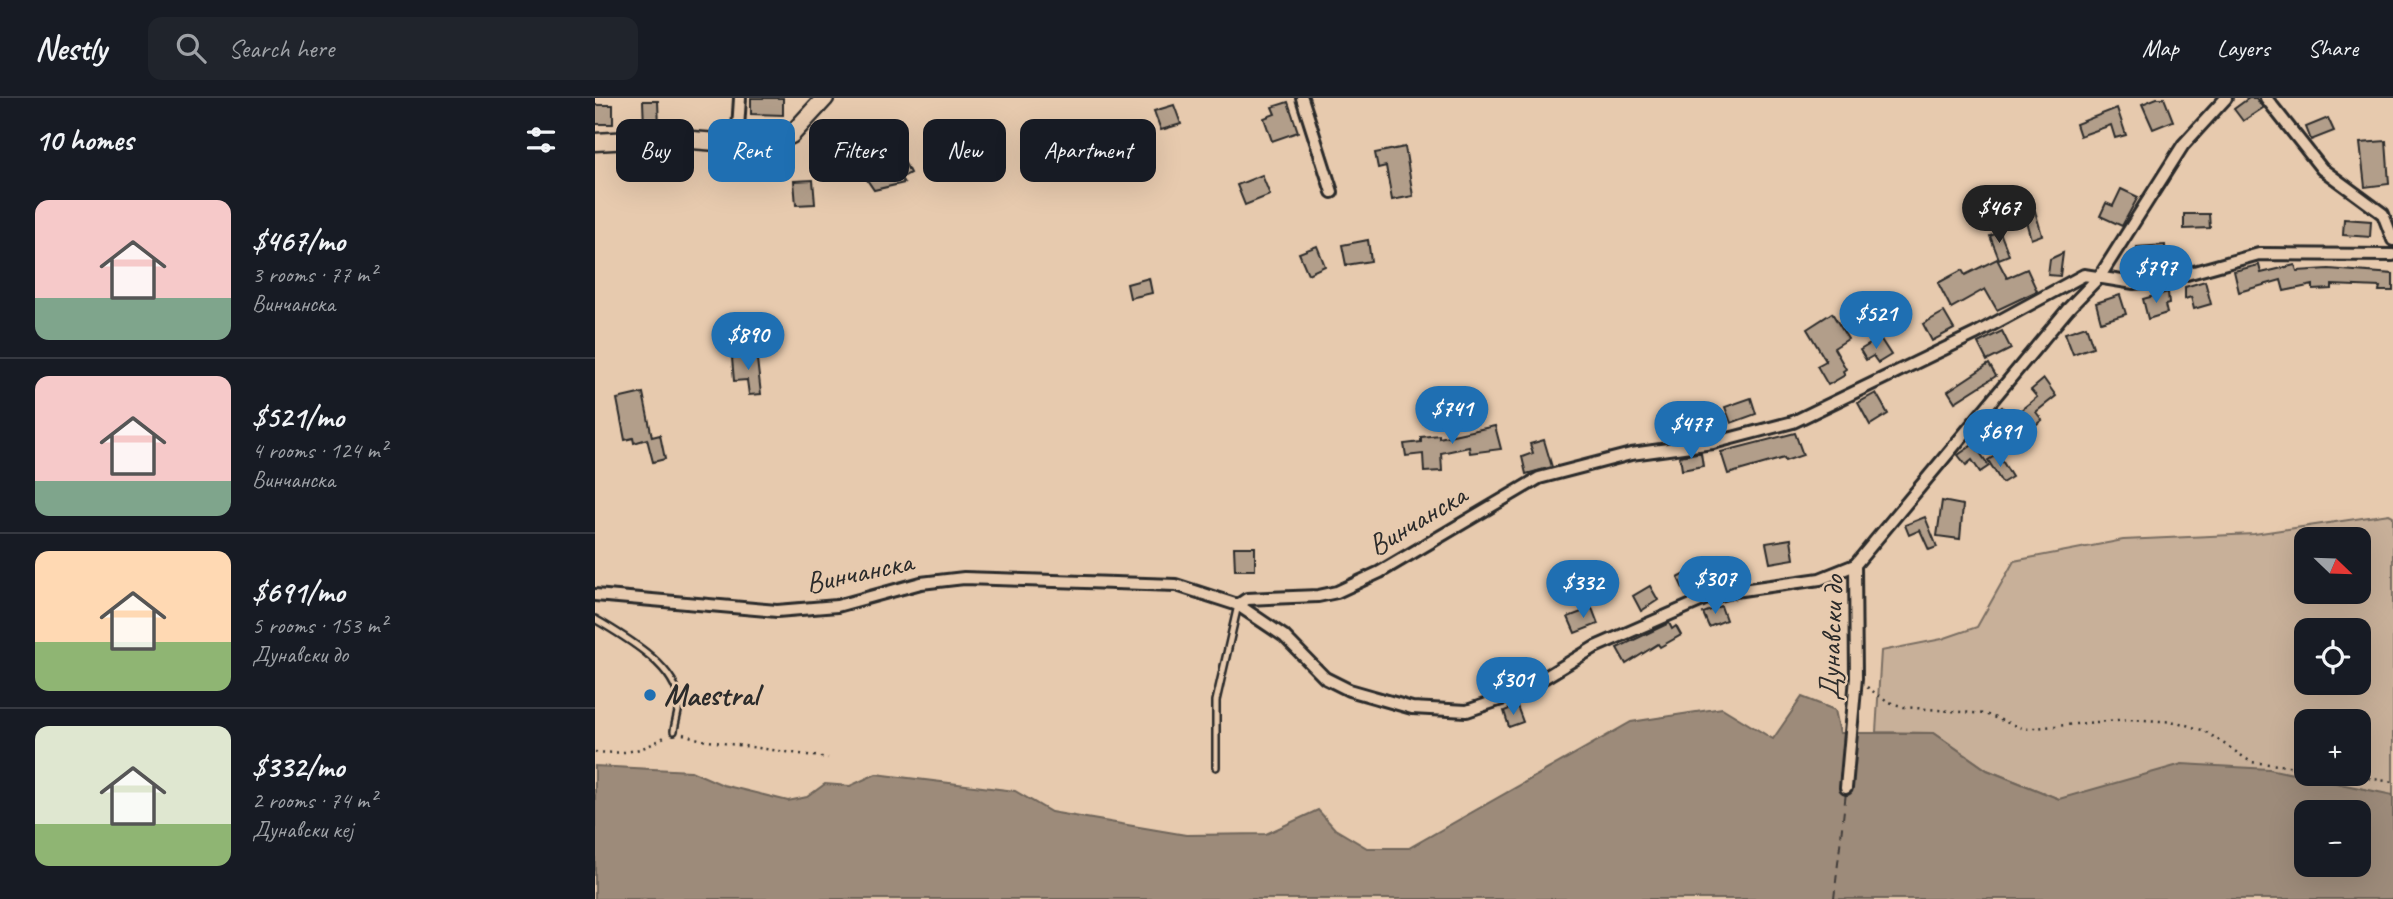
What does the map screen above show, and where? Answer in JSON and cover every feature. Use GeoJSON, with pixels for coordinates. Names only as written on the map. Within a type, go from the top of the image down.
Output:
{"type":"FeatureCollection","features":[{"type":"Feature","properties":{"kind":"street"},"geometry":{"type":"LineString","coordinates":[[739,119],[740,98]]}},
{"type":"Feature","properties":{"kind":"street"},"geometry":{"type":"LineString","coordinates":[[795,131],[825,98]]}},
{"type":"Feature","properties":{"kind":"street"},"geometry":{"type":"LineString","coordinates":[[1302,98],[1332,192]]}},
{"type":"Feature","properties":{"kind":"street","name":"Дунавски до"},"geometry":{"type":"LineString","coordinates":[[1846,788],[1856,678],[1855,565],[2041,341],[2100,276],[2168,164],[2226,98]]}},
{"type":"Feature","properties":{"kind":"street"},"geometry":{"type":"LineString","coordinates":[[2266,98],[2322,169],[2383,214],[2393,240]]}},
{"type":"Feature","properties":{"kind":"street"},"geometry":{"type":"LineString","coordinates":[[595,142],[667,138],[708,142]]}},
{"type":"Feature","properties":{"kind":"street","name":"Винчанска"},"geometry":{"type":"LineString","coordinates":[[595,595],[776,611],[837,606],[921,583],[1003,577],[1176,585],[1238,605],[1247,598],[1318,596],[1337,592],[1389,566],[1539,478],[1631,454],[1713,443],[1793,422],[1975,334],[2076,278],[2100,276],[2125,283],[2165,280],[2270,253],[2393,256]]}},
{"type":"Feature","properties":{"kind":"street"},"geometry":{"type":"LineString","coordinates":[[1238,605],[1285,636],[1325,678],[1349,690],[1412,708],[1467,711],[1519,692],[1595,648],[1705,598],[1820,579],[1855,565]]}},
{"type":"Feature","properties":{"kind":"lane"},"geometry":{"type":"LineString","coordinates":[[1216,768],[1216,701],[1238,605]]}},
{"type":"Feature","properties":{"kind":"lane"},"geometry":{"type":"LineString","coordinates":[[595,619],[641,648],[667,673],[676,688],[679,704],[674,731]]}},
{"type":"Feature","properties":{"kind":"path"},"geometry":{"type":"LineString","coordinates":[[1856,678],[1886,701],[1904,707],[1985,714],[2024,729],[2128,719],[2178,722],[2205,731],[2243,759],[2294,766]]}},
{"type":"Feature","properties":{"kind":"path"},"geometry":{"type":"LineString","coordinates":[[595,752],[627,754],[652,745],[674,731],[702,740],[828,758]]}},
{"type":"Feature","properties":{"kind":"path"},"geometry":{"type":"LineString","coordinates":[[2371,779],[2393,782]]}},
{"type":"Feature","properties":{"kind":"shaded area"},"geometry":{"type":"Polygon","coordinates":[[[2389,514],[2393,516],[2393,795],[2059,799],[1987,770],[1934,733],[1876,732],[1881,651],[1942,639],[1977,627],[2014,561],[2123,540],[2254,534],[2294,528],[2294,604],[2371,604],[2371,527],[2301,527],[2389,514]]]}},
{"type":"Feature","properties":{"kind":"shaded area"},"geometry":{"type":"Polygon","coordinates":[[[1802,697],[1835,710],[1840,733],[1934,733],[1987,770],[2059,799],[2182,764],[2269,769],[2294,774],[2294,786],[2350,786],[2393,795],[2393,899],[595,899],[595,766],[691,771],[723,785],[788,801],[807,797],[825,784],[850,786],[876,774],[1015,791],[1051,812],[1186,835],[1266,834],[1318,810],[1335,829],[1367,848],[1409,848],[1631,722],[1722,708],[1773,739],[1802,697]]]}},
{"type":"Feature","properties":{"kind":"building"},"geometry":{"type":"Polygon","coordinates":[[[751,98],[783,98],[783,115],[751,114],[751,98]]]}},
{"type":"Feature","properties":{"kind":"building"},"geometry":{"type":"Polygon","coordinates":[[[2164,98],[2173,121],[2153,129],[2142,104],[2164,98]]]}},
{"type":"Feature","properties":{"kind":"building"},"geometry":{"type":"Polygon","coordinates":[[[2249,98],[2256,98],[2263,108],[2243,121],[2234,109],[2249,98]]]}},
{"type":"Feature","properties":{"kind":"building"},"geometry":{"type":"Polygon","coordinates":[[[643,101],[658,101],[659,119],[644,119],[643,101]]]}},
{"type":"Feature","properties":{"kind":"building"},"geometry":{"type":"Polygon","coordinates":[[[1288,102],[1298,132],[1272,141],[1264,118],[1275,114],[1272,107],[1288,102]]]}},
{"type":"Feature","properties":{"kind":"building"},"geometry":{"type":"Polygon","coordinates":[[[595,105],[613,105],[613,124],[595,124],[595,105]]]}},
{"type":"Feature","properties":{"kind":"building"},"geometry":{"type":"Polygon","coordinates":[[[1174,105],[1181,124],[1161,130],[1154,111],[1174,105]]]}},
{"type":"Feature","properties":{"kind":"building"},"geometry":{"type":"Polygon","coordinates":[[[2117,108],[2126,135],[2115,138],[2111,125],[2080,136],[2076,124],[2117,108]]]}},
{"type":"Feature","properties":{"kind":"building"},"geometry":{"type":"Polygon","coordinates":[[[2328,118],[2334,131],[2311,140],[2306,127],[2328,118]]]}},
{"type":"Feature","properties":{"kind":"building"},"geometry":{"type":"Polygon","coordinates":[[[2386,141],[2389,184],[2365,187],[2360,143],[2386,141]]]}},
{"type":"Feature","properties":{"kind":"building"},"geometry":{"type":"Polygon","coordinates":[[[1405,147],[1413,196],[1392,200],[1386,166],[1378,168],[1375,153],[1405,147]]]}},
{"type":"Feature","properties":{"kind":"building"},"geometry":{"type":"Polygon","coordinates":[[[1262,175],[1270,195],[1245,205],[1237,185],[1262,175]]]}},
{"type":"Feature","properties":{"kind":"building"},"geometry":{"type":"Polygon","coordinates":[[[795,181],[813,182],[815,204],[796,205],[795,181]]]}},
{"type":"Feature","properties":{"kind":"building"},"geometry":{"type":"Polygon","coordinates":[[[869,182],[904,183],[874,190],[869,182]]]}},
{"type":"Feature","properties":{"kind":"building"},"geometry":{"type":"Polygon","coordinates":[[[2121,189],[2138,197],[2122,226],[2100,216],[2106,203],[2113,206],[2121,189]]]}},
{"type":"Feature","properties":{"kind":"building"},"geometry":{"type":"Polygon","coordinates":[[[2035,211],[2042,235],[2031,239],[2024,214],[2035,211]]]}},
{"type":"Feature","properties":{"kind":"building"},"geometry":{"type":"Polygon","coordinates":[[[2184,214],[2209,214],[2210,228],[2184,229],[2184,214]]]}},
{"type":"Feature","properties":{"kind":"building"},"geometry":{"type":"Polygon","coordinates":[[[2344,219],[2371,221],[2370,237],[2343,235],[2344,219]]]}},
{"type":"Feature","properties":{"kind":"building"},"geometry":{"type":"Polygon","coordinates":[[[2000,232],[2009,255],[1999,259],[1990,236],[2000,232]]]}},
{"type":"Feature","properties":{"kind":"building"},"geometry":{"type":"Polygon","coordinates":[[[1368,240],[1371,261],[1346,265],[1342,245],[1368,240]]]}},
{"type":"Feature","properties":{"kind":"building"},"geometry":{"type":"Polygon","coordinates":[[[2165,245],[2166,265],[2139,267],[2137,247],[2165,245]]]}},
{"type":"Feature","properties":{"kind":"building"},"geometry":{"type":"Polygon","coordinates":[[[1317,246],[1325,266],[1308,274],[1299,253],[1317,246]]]}},
{"type":"Feature","properties":{"kind":"building"},"geometry":{"type":"Polygon","coordinates":[[[2063,253],[2060,276],[2048,275],[2050,259],[2063,253]]]}},
{"type":"Feature","properties":{"kind":"building"},"geometry":{"type":"Polygon","coordinates":[[[1997,259],[2007,278],[2027,269],[2037,291],[1997,310],[1985,289],[1951,308],[1938,283],[1962,270],[1965,275],[1997,259]]]}},
{"type":"Feature","properties":{"kind":"building"},"geometry":{"type":"Polygon","coordinates":[[[2259,265],[2261,273],[2295,265],[2297,271],[2329,269],[2393,274],[2393,291],[2379,291],[2380,287],[2332,285],[2332,289],[2313,290],[2313,285],[2284,291],[2281,280],[2239,292],[2234,271],[2259,265]]]}},
{"type":"Feature","properties":{"kind":"building"},"geometry":{"type":"Polygon","coordinates":[[[1149,278],[1152,293],[1130,298],[1127,284],[1149,278]]]}},
{"type":"Feature","properties":{"kind":"building"},"geometry":{"type":"Polygon","coordinates":[[[2205,281],[2211,304],[2194,309],[2191,297],[2185,299],[2185,287],[2205,281]]]}},
{"type":"Feature","properties":{"kind":"building"},"geometry":{"type":"Polygon","coordinates":[[[2168,292],[2169,304],[2165,305],[2167,313],[2148,319],[2143,299],[2168,292]]]}},
{"type":"Feature","properties":{"kind":"building"},"geometry":{"type":"Polygon","coordinates":[[[2120,295],[2126,314],[2101,322],[2096,303],[2120,295]]]}},
{"type":"Feature","properties":{"kind":"building"},"geometry":{"type":"Polygon","coordinates":[[[1944,312],[1954,329],[1932,341],[1923,324],[1944,312]]]}},
{"type":"Feature","properties":{"kind":"building"},"geometry":{"type":"Polygon","coordinates":[[[1832,313],[1848,339],[1834,348],[1846,369],[1843,371],[1845,375],[1828,385],[1817,366],[1826,361],[1807,329],[1832,313]]]}},
{"type":"Feature","properties":{"kind":"building"},"geometry":{"type":"Polygon","coordinates":[[[2086,326],[2093,347],[2073,354],[2065,333],[2086,326]]]}},
{"type":"Feature","properties":{"kind":"building"},"geometry":{"type":"Polygon","coordinates":[[[2002,331],[2011,349],[1987,361],[1978,343],[2002,331]]]}},
{"type":"Feature","properties":{"kind":"building"},"geometry":{"type":"Polygon","coordinates":[[[1880,338],[1891,355],[1878,363],[1873,356],[1866,360],[1860,350],[1880,338]]]}},
{"type":"Feature","properties":{"kind":"building"},"geometry":{"type":"Polygon","coordinates":[[[756,351],[761,394],[749,395],[747,380],[734,381],[732,358],[756,351]]]}},
{"type":"Feature","properties":{"kind":"building"},"geometry":{"type":"Polygon","coordinates":[[[1989,364],[1996,376],[1955,402],[1948,391],[1989,364]]]}},
{"type":"Feature","properties":{"kind":"building"},"geometry":{"type":"Polygon","coordinates":[[[2044,379],[2056,396],[2036,412],[2042,420],[2029,430],[2023,422],[2006,436],[1990,417],[2002,407],[2011,418],[2037,397],[2031,390],[2044,379]]]}},
{"type":"Feature","properties":{"kind":"building"},"geometry":{"type":"Polygon","coordinates":[[[643,393],[652,437],[660,435],[665,459],[653,462],[647,439],[634,443],[633,438],[625,440],[617,399],[643,393]]]}},
{"type":"Feature","properties":{"kind":"building"},"geometry":{"type":"Polygon","coordinates":[[[1876,393],[1888,414],[1870,425],[1858,403],[1876,393]]]}},
{"type":"Feature","properties":{"kind":"building"},"geometry":{"type":"Polygon","coordinates":[[[1751,398],[1756,414],[1731,423],[1725,407],[1751,398]]]}},
{"type":"Feature","properties":{"kind":"building"},"geometry":{"type":"Polygon","coordinates":[[[1495,426],[1501,449],[1470,453],[1469,447],[1441,453],[1442,471],[1424,472],[1423,454],[1406,456],[1404,444],[1421,442],[1421,437],[1439,435],[1439,438],[1495,426]]]}},
{"type":"Feature","properties":{"kind":"building"},"geometry":{"type":"Polygon","coordinates":[[[1795,433],[1803,455],[1728,474],[1721,452],[1795,433]]]}},
{"type":"Feature","properties":{"kind":"building"},"geometry":{"type":"Polygon","coordinates":[[[1544,440],[1552,467],[1526,474],[1522,457],[1533,453],[1530,444],[1544,440]]]}},
{"type":"Feature","properties":{"kind":"building"},"geometry":{"type":"Polygon","coordinates":[[[1974,444],[1989,466],[1980,472],[1972,460],[1966,465],[1958,455],[1974,444]]]}},
{"type":"Feature","properties":{"kind":"building"},"geometry":{"type":"Polygon","coordinates":[[[1701,453],[1703,466],[1682,470],[1680,456],[1701,453]]]}},
{"type":"Feature","properties":{"kind":"building"},"geometry":{"type":"Polygon","coordinates":[[[1998,454],[2012,477],[2002,483],[1988,460],[1998,454]]]}},
{"type":"Feature","properties":{"kind":"building"},"geometry":{"type":"Polygon","coordinates":[[[1942,501],[1963,505],[1960,539],[1937,536],[1942,501]]]}},
{"type":"Feature","properties":{"kind":"building"},"geometry":{"type":"Polygon","coordinates":[[[1925,517],[1937,547],[1929,550],[1920,530],[1909,535],[1905,525],[1925,517]]]}},
{"type":"Feature","properties":{"kind":"building"},"geometry":{"type":"Polygon","coordinates":[[[1791,539],[1794,559],[1770,563],[1766,543],[1791,539]]]}},
{"type":"Feature","properties":{"kind":"building"},"geometry":{"type":"Polygon","coordinates":[[[1234,547],[1255,547],[1255,570],[1235,570],[1234,547]]]}},
{"type":"Feature","properties":{"kind":"building"},"geometry":{"type":"Polygon","coordinates":[[[1719,556],[1729,575],[1686,595],[1678,578],[1719,556]]]}},
{"type":"Feature","properties":{"kind":"building"},"geometry":{"type":"Polygon","coordinates":[[[1650,586],[1658,600],[1641,611],[1633,596],[1650,586]]]}},
{"type":"Feature","properties":{"kind":"building"},"geometry":{"type":"Polygon","coordinates":[[[1721,606],[1726,620],[1709,627],[1703,613],[1721,606]]]}},
{"type":"Feature","properties":{"kind":"building"},"geometry":{"type":"Polygon","coordinates":[[[1592,608],[1598,624],[1575,633],[1568,617],[1592,608]]]}},
{"type":"Feature","properties":{"kind":"building"},"geometry":{"type":"Polygon","coordinates":[[[1669,623],[1672,629],[1676,626],[1681,635],[1660,647],[1658,644],[1626,664],[1617,648],[1669,623]]]}},
{"type":"Feature","properties":{"kind":"building"},"geometry":{"type":"Polygon","coordinates":[[[1517,706],[1523,722],[1509,727],[1504,711],[1517,706]]]}},
{"type":"Feature","properties":{"kind":"ferry route"},"geometry":{"type":"LineString","coordinates":[[1834,899],[1846,792]]}},
{"type":"Feature","properties":{"kind":"place","name":"Maestral"},"geometry":{"type":"Point","coordinates":[650,695]}}]}
